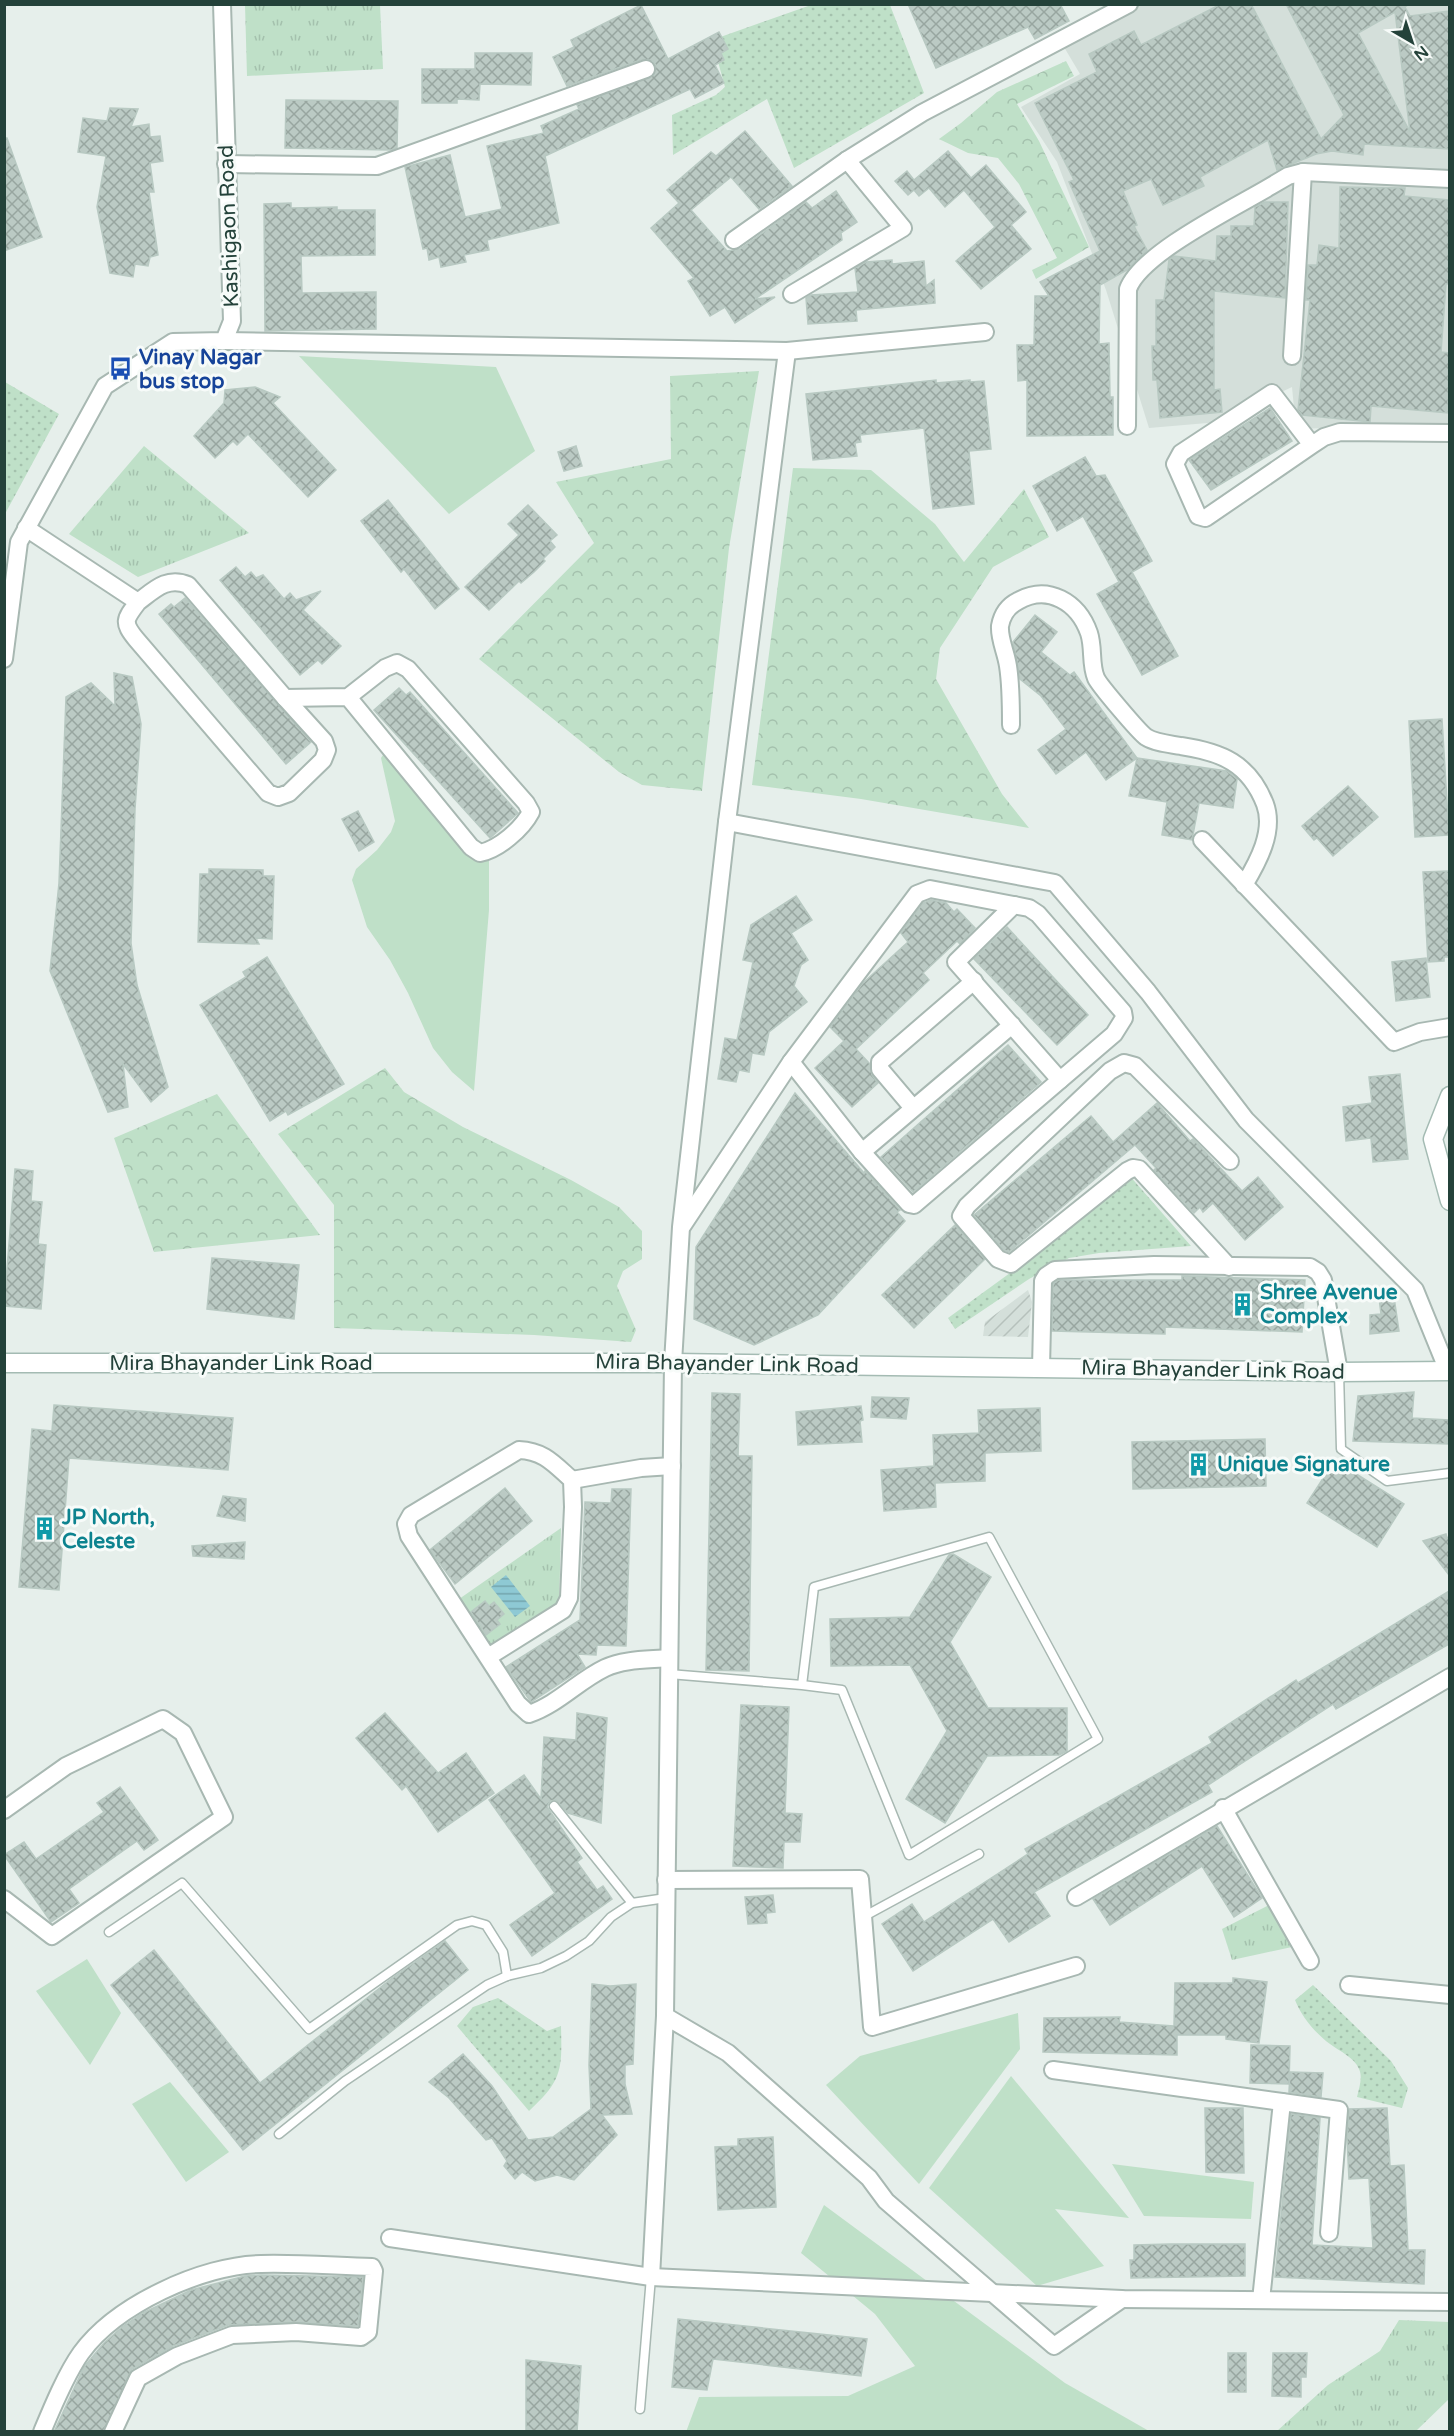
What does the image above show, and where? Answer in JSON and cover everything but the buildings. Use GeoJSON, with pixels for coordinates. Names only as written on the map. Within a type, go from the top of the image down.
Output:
{"type":"FeatureCollection","features":[{"type":"Feature","properties":{"kind":"street","name":"Kashigaon Road"},"geometry":{"type":"LineString","coordinates":[[222,4],[232,321],[224,341]]}},
{"type":"Feature","properties":{"kind":"street"},"geometry":{"type":"LineString","coordinates":[[734,240],[847,160],[922,113],[1129,4]]}},
{"type":"Feature","properties":{"kind":"street"},"geometry":{"type":"LineString","coordinates":[[226,164],[377,166],[646,69]]}},
{"type":"Feature","properties":{"kind":"street"},"geometry":{"type":"LineString","coordinates":[[792,294],[903,228],[847,160]]}},
{"type":"Feature","properties":{"kind":"street"},"geometry":{"type":"LineString","coordinates":[[1292,356],[1303,172]]}},
{"type":"Feature","properties":{"kind":"street"},"geometry":{"type":"LineString","coordinates":[[1127,426],[1128,289],[1137,272],[1166,249],[1279,181],[1303,172],[1449,179]]}},
{"type":"Feature","properties":{"kind":"street"},"geometry":{"type":"LineString","coordinates":[[4,659],[19,542],[26,528],[105,386],[173,342],[788,351],[985,332]]}},
{"type":"Feature","properties":{"kind":"street"},"geometry":{"type":"LineString","coordinates":[[651,2277],[664,2016],[673,1363],[681,1227],[727,822],[788,351]]}},
{"type":"Feature","properties":{"kind":"street"},"geometry":{"type":"LineString","coordinates":[[1312,445],[1272,393],[1181,453],[1175,464],[1198,516],[1205,518],[1324,437],[1340,432],[1449,433]]}},
{"type":"Feature","properties":{"kind":"street"},"geometry":{"type":"LineString","coordinates":[[26,528],[138,602]]}},
{"type":"Feature","properties":{"kind":"street"},"geometry":{"type":"LineString","coordinates":[[177,580],[188,585],[324,741],[327,750],[323,760],[289,793],[278,797],[268,793],[126,627],[126,617],[138,602],[166,582],[177,580]]}},
{"type":"Feature","properties":{"kind":"street"},"geometry":{"type":"LineString","coordinates":[[1011,725],[1010,681],[1006,652],[1001,638],[1002,616],[1013,604],[1028,596],[1038,593],[1058,598],[1078,612],[1089,633],[1096,680],[1145,737],[1211,751],[1234,763],[1254,783],[1266,806],[1269,830],[1253,870],[1244,885]]}},
{"type":"Feature","properties":{"kind":"street"},"geometry":{"type":"LineString","coordinates":[[285,698],[348,697],[384,668],[397,663],[408,669],[526,803],[531,812],[526,822],[492,850],[480,853],[471,847],[348,697]]}},
{"type":"Feature","properties":{"kind":"street"},"geometry":{"type":"LineString","coordinates":[[727,822],[1055,883],[1148,992],[1246,1120],[1415,1290],[1449,1371]]}},
{"type":"Feature","properties":{"kind":"street"},"geometry":{"type":"LineString","coordinates":[[1202,840],[1394,1042],[1420,1032],[1449,1027]]}},
{"type":"Feature","properties":{"kind":"street"},"geometry":{"type":"LineString","coordinates":[[681,1227],[791,1062],[917,894],[930,889],[1029,908],[1038,914],[1123,1012],[1124,1018],[1114,1034],[914,1205],[909,1204],[862,1152],[791,1062]]}},
{"type":"Feature","properties":{"kind":"street"},"geometry":{"type":"LineString","coordinates":[[1014,905],[956,962],[1060,1080]]}},
{"type":"Feature","properties":{"kind":"street"},"geometry":{"type":"LineString","coordinates":[[913,1108],[880,1069],[880,1062],[974,981]]}},
{"type":"Feature","properties":{"kind":"street"},"geometry":{"type":"LineString","coordinates":[[862,1152],[1012,1025]]}},
{"type":"Feature","properties":{"kind":"street"},"geometry":{"type":"LineString","coordinates":[[1229,1267],[1139,1169],[1133,1168],[1127,1171],[1011,1264],[998,1259],[961,1216],[967,1206],[1117,1065],[1124,1063],[1135,1066],[1230,1161]]}},
{"type":"Feature","properties":{"kind":"street"},"geometry":{"type":"LineString","coordinates":[[1449,1096],[1433,1139],[1449,1202]]}},
{"type":"Feature","properties":{"kind":"street"},"geometry":{"type":"LineString","coordinates":[[1041,1368],[1043,1281],[1050,1272],[1055,1270],[1154,1265],[1310,1267],[1318,1272],[1323,1280],[1339,1372]]}},
{"type":"Feature","properties":{"kind":"street","name":"Mira Bhayander Link Road"},"geometry":{"type":"LineString","coordinates":[[4,1363],[673,1363],[1339,1372],[1449,1371]]}},
{"type":"Feature","properties":{"kind":"street"},"geometry":{"type":"LineString","coordinates":[[488,1657],[563,1610],[569,1598],[572,1480],[543,1455],[533,1450],[519,1450],[411,1515],[406,1524],[409,1536],[518,1704],[529,1714],[544,1709],[605,1668],[625,1662],[669,1666]]}},
{"type":"Feature","properties":{"kind":"street"},"geometry":{"type":"LineString","coordinates":[[572,1480],[640,1468],[672,1466]]}},
{"type":"Feature","properties":{"kind":"street"},"geometry":{"type":"LineString","coordinates":[[1076,1897],[1223,1808],[1449,1677]]}},
{"type":"Feature","properties":{"kind":"street"},"geometry":{"type":"LineString","coordinates":[[4,1810],[66,1766],[163,1719],[183,1733],[224,1818],[52,1936],[4,1899]]}},
{"type":"Feature","properties":{"kind":"street"},"geometry":{"type":"LineString","coordinates":[[1223,1808],[1310,1961]]}},
{"type":"Feature","properties":{"kind":"street"},"geometry":{"type":"LineString","coordinates":[[666,1880],[860,1880],[872,2027],[1076,1966]]}},
{"type":"Feature","properties":{"kind":"street"},"geometry":{"type":"LineString","coordinates":[[1349,1985],[1449,1995]]}},
{"type":"Feature","properties":{"kind":"street"},"geometry":{"type":"LineString","coordinates":[[664,2016],[728,2053],[869,2178],[886,2201],[1054,2346],[1122,2299]]}},
{"type":"Feature","properties":{"kind":"street"},"geometry":{"type":"LineString","coordinates":[[1053,2070],[1339,2110],[1329,2233]]}},
{"type":"Feature","properties":{"kind":"street"},"geometry":{"type":"LineString","coordinates":[[1262,2300],[1282,2102]]}},
{"type":"Feature","properties":{"kind":"street"},"geometry":{"type":"LineString","coordinates":[[390,2238],[651,2277],[1122,2299],[1449,2302]]}},
{"type":"Feature","properties":{"kind":"street"},"geometry":{"type":"LineString","coordinates":[[42,2432],[80,2355],[103,2328],[150,2297],[210,2272],[259,2264],[372,2267],[374,2271],[368,2332],[361,2337],[296,2332],[232,2335],[177,2355],[138,2378],[113,2432]]}},
{"type":"Feature","properties":{"kind":"lane"},"geometry":{"type":"LineString","coordinates":[[1339,1372],[1341,1449],[1387,1481],[1449,1473]]}},
{"type":"Feature","properties":{"kind":"lane"},"geometry":{"type":"LineString","coordinates":[[669,1666],[802,1685],[842,1690],[909,1856],[1098,1739],[989,1537],[814,1587],[802,1685]]}},
{"type":"Feature","properties":{"kind":"lane"},"geometry":{"type":"LineString","coordinates":[[554,1806],[632,1904]]}},
{"type":"Feature","properties":{"kind":"lane"},"geometry":{"type":"LineString","coordinates":[[863,1917],[979,1854]]}},
{"type":"Feature","properties":{"kind":"lane"},"geometry":{"type":"LineString","coordinates":[[109,1932],[182,1883],[309,2029],[457,1924],[472,1920],[486,1925],[502,1952],[507,1976]]}},
{"type":"Feature","properties":{"kind":"lane"},"geometry":{"type":"LineString","coordinates":[[279,2134],[345,2081],[487,1985],[507,1976],[541,1968],[566,1956],[589,1941],[611,1917],[632,1904],[666,1898]]}},
{"type":"Feature","properties":{"kind":"lane"},"geometry":{"type":"LineString","coordinates":[[640,2409],[651,2277]]}},
{"type":"Feature","properties":{"kind":"shaded area"},"geometry":{"type":"Polygon","coordinates":[[[1114,5],[1449,5],[1449,424],[1296,429],[1292,387],[1219,422],[1149,428],[1106,290],[1057,162],[1021,107],[1080,74],[1064,47],[1114,5]]]}},
{"type":"Feature","properties":{"kind":"shaded area"},"geometry":{"type":"Polygon","coordinates":[[[1028,1290],[1032,1302],[1028,1337],[983,1336],[985,1322],[1028,1290]]]}},
{"type":"Feature","properties":{"kind":"green space"},"geometry":{"type":"Polygon","coordinates":[[[245,5],[380,5],[383,69],[247,76],[245,5]]]}},
{"type":"Feature","properties":{"kind":"green space"},"geometry":{"type":"Polygon","coordinates":[[[811,5],[890,5],[924,93],[794,168],[767,99],[673,155],[672,115],[716,95],[725,87],[712,40],[811,5]]]}},
{"type":"Feature","properties":{"kind":"green space"},"geometry":{"type":"Polygon","coordinates":[[[1066,61],[1074,76],[1017,104],[1039,141],[1089,247],[1036,279],[1032,270],[1057,258],[1019,184],[998,158],[968,153],[939,139],[997,92],[1066,61]]]}},
{"type":"Feature","properties":{"kind":"green space"},"geometry":{"type":"Polygon","coordinates":[[[299,356],[496,367],[535,451],[449,514],[299,356]]]}},
{"type":"Feature","properties":{"kind":"green space"},"geometry":{"type":"Polygon","coordinates":[[[759,371],[729,548],[702,791],[642,785],[619,772],[479,659],[594,543],[556,482],[671,459],[670,376],[759,371]]]}},
{"type":"Feature","properties":{"kind":"green space"},"geometry":{"type":"Polygon","coordinates":[[[5,382],[59,414],[5,514],[5,382]]]}},
{"type":"Feature","properties":{"kind":"green space"},"geometry":{"type":"Polygon","coordinates":[[[144,446],[249,533],[138,577],[69,534],[144,446]]]}},
{"type":"Feature","properties":{"kind":"green space"},"geometry":{"type":"Polygon","coordinates":[[[793,468],[871,470],[935,524],[964,562],[1024,489],[1049,537],[993,567],[940,648],[936,679],[1002,794],[1029,828],[861,799],[752,785],[793,468]]]}},
{"type":"Feature","properties":{"kind":"green space"},"geometry":{"type":"Polygon","coordinates":[[[387,749],[489,859],[489,910],[474,1091],[452,1072],[433,1048],[390,960],[367,927],[352,880],[356,869],[377,850],[391,832],[395,821],[381,758],[387,749]]]}},
{"type":"Feature","properties":{"kind":"green space"},"geometry":{"type":"Polygon","coordinates":[[[385,1068],[404,1092],[463,1127],[571,1180],[619,1207],[642,1231],[642,1259],[623,1271],[617,1286],[636,1330],[631,1342],[534,1335],[334,1328],[334,1205],[278,1134],[385,1068]]]}},
{"type":"Feature","properties":{"kind":"green space"},"geometry":{"type":"Polygon","coordinates":[[[217,1094],[320,1235],[154,1252],[114,1138],[217,1094]]]}},
{"type":"Feature","properties":{"kind":"green space"},"geometry":{"type":"Polygon","coordinates":[[[1129,1175],[1191,1246],[1099,1253],[1069,1258],[1029,1279],[955,1329],[948,1318],[1050,1244],[1129,1175]]]}},
{"type":"Feature","properties":{"kind":"green space"},"geometry":{"type":"Polygon","coordinates":[[[561,1528],[559,1608],[484,1665],[449,1606],[561,1528]]]}},
{"type":"Feature","properties":{"kind":"green space"},"geometry":{"type":"Polygon","coordinates":[[[1271,1904],[1292,1947],[1232,1960],[1222,1929],[1271,1904]]]}},
{"type":"Feature","properties":{"kind":"green space"},"geometry":{"type":"Polygon","coordinates":[[[87,1959],[121,2013],[90,2065],[36,1991],[87,1959]]]}},
{"type":"Feature","properties":{"kind":"green space"},"geometry":{"type":"Polygon","coordinates":[[[1313,1985],[1391,2061],[1408,2088],[1402,2108],[1357,2097],[1361,2075],[1357,2065],[1314,2030],[1295,2000],[1313,1985]]]}},
{"type":"Feature","properties":{"kind":"green space"},"geometry":{"type":"Polygon","coordinates":[[[498,1998],[547,2031],[561,2026],[558,2073],[548,2091],[529,2111],[457,2026],[473,2007],[498,1998]]]}},
{"type":"Feature","properties":{"kind":"green space"},"geometry":{"type":"Polygon","coordinates":[[[1018,2013],[1020,2049],[919,2184],[826,2085],[860,2056],[1018,2013]]]}},
{"type":"Feature","properties":{"kind":"green space"},"geometry":{"type":"Polygon","coordinates":[[[1011,2076],[1129,2218],[1055,2209],[1104,2266],[1037,2286],[929,2188],[1011,2076]]]}},
{"type":"Feature","properties":{"kind":"green space"},"geometry":{"type":"Polygon","coordinates":[[[170,2082],[229,2152],[186,2182],[132,2104],[170,2082]]]}},
{"type":"Feature","properties":{"kind":"green space"},"geometry":{"type":"Polygon","coordinates":[[[1112,2164],[1254,2182],[1251,2219],[1144,2216],[1112,2164]]]}},
{"type":"Feature","properties":{"kind":"green space"},"geometry":{"type":"Polygon","coordinates":[[[824,2205],[1065,2383],[1149,2431],[686,2432],[699,2397],[848,2396],[915,2366],[875,2314],[801,2253],[824,2205]]]}},
{"type":"Feature","properties":{"kind":"green space"},"geometry":{"type":"Polygon","coordinates":[[[1399,2320],[1449,2322],[1449,2399],[1416,2431],[1277,2431],[1328,2385],[1380,2351],[1399,2320]]]}},
{"type":"Feature","properties":{"kind":"water"},"geometry":{"type":"Polygon","coordinates":[[[506,1575],[530,1606],[515,1617],[491,1587],[506,1575]]]}},
{"type":"Feature","properties":{"kind":"place","name":"Vinay Nagar bus stop"},"geometry":{"type":"Point","coordinates":[121,369]}},
{"type":"Feature","properties":{"kind":"place","name":"Shree Avenue Complex"},"geometry":{"type":"Point","coordinates":[1242,1304]}},
{"type":"Feature","properties":{"kind":"place","name":"Unique Signature"},"geometry":{"type":"Point","coordinates":[1199,1464]}},
{"type":"Feature","properties":{"kind":"place","name":"JP North, Celeste"},"geometry":{"type":"Point","coordinates":[44,1529]}}]}
